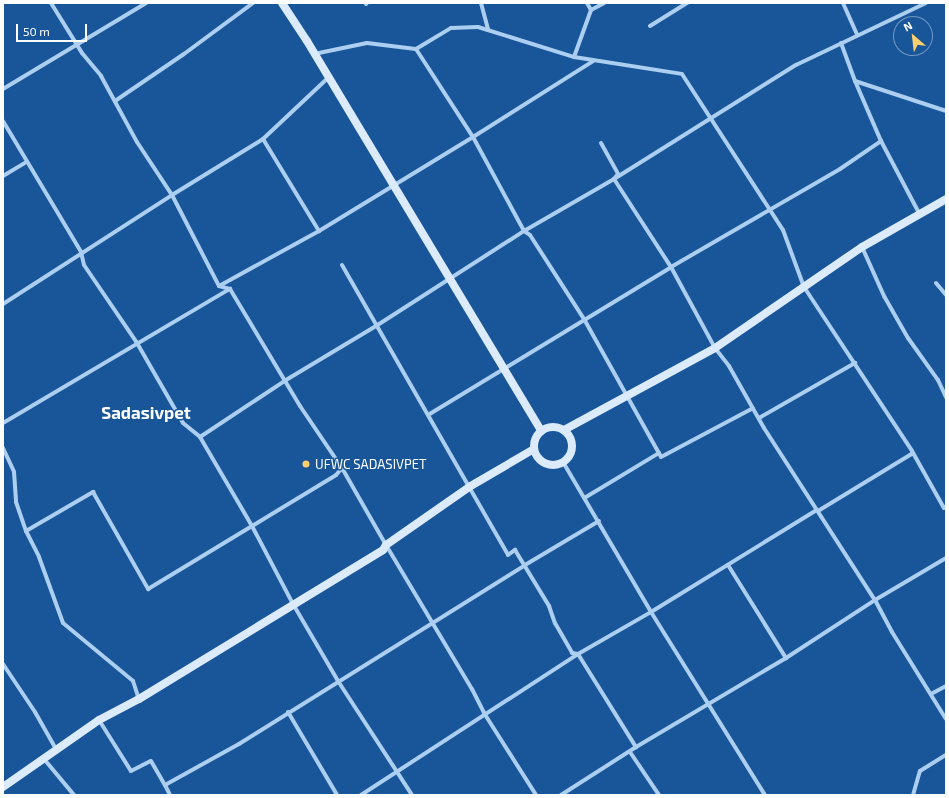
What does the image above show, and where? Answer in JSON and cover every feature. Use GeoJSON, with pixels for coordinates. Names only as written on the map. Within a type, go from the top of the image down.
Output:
{"type":"FeatureCollection","features":[{"type":"Feature","properties":{"kind":"main road"},"geometry":{"type":"LineString","coordinates":[[282,3],[541,431]]}},
{"type":"Feature","properties":{"kind":"main road"},"geometry":{"type":"LineString","coordinates":[[564,430],[715,348],[862,247],[920,215],[946,198]]}},
{"type":"Feature","properties":{"kind":"main road"},"geometry":{"type":"LineString","coordinates":[[553,427],[564,430],[572,443],[569,457],[558,464],[545,464],[540,460],[534,449],[534,442],[541,431],[553,427]]}},
{"type":"Feature","properties":{"kind":"main road"},"geometry":{"type":"LineString","coordinates":[[3,787],[99,720],[139,699],[383,550],[386,546],[469,487],[534,449]]}},
{"type":"Feature","properties":{"kind":"street"},"geometry":{"type":"LineString","coordinates":[[51,3],[76,45],[101,76],[137,142],[172,195],[219,286],[230,289],[286,380],[300,406],[342,468],[386,546],[472,688],[484,714],[536,795]]}},
{"type":"Feature","properties":{"kind":"street"},"geometry":{"type":"LineString","coordinates":[[3,89],[146,3]]}},
{"type":"Feature","properties":{"kind":"street"},"geometry":{"type":"LineString","coordinates":[[115,101],[184,54],[253,3]]}},
{"type":"Feature","properties":{"kind":"street"},"geometry":{"type":"LineString","coordinates":[[481,3],[488,30]]}},
{"type":"Feature","properties":{"kind":"street"},"geometry":{"type":"LineString","coordinates":[[587,3],[591,10]]}},
{"type":"Feature","properties":{"kind":"street"},"geometry":{"type":"LineString","coordinates":[[574,57],[591,10],[604,3]]}},
{"type":"Feature","properties":{"kind":"street"},"geometry":{"type":"LineString","coordinates":[[650,26],[687,3]]}},
{"type":"Feature","properties":{"kind":"street"},"geometry":{"type":"LineString","coordinates":[[844,3],[857,36]]}},
{"type":"Feature","properties":{"kind":"street"},"geometry":{"type":"LineString","coordinates":[[200,437],[286,380],[450,280],[524,231],[614,179],[796,65],[921,7],[926,3]]}},
{"type":"Feature","properties":{"kind":"street"},"geometry":{"type":"LineString","coordinates":[[314,54],[367,43],[416,49],[451,28],[478,27],[574,57],[682,74],[783,230],[804,287],[913,454],[944,508],[946,507]]}},
{"type":"Feature","properties":{"kind":"street"},"geometry":{"type":"LineString","coordinates":[[841,43],[855,81],[881,141],[920,215]]}},
{"type":"Feature","properties":{"kind":"street"},"geometry":{"type":"LineString","coordinates":[[416,49],[473,137],[524,231],[530,235],[584,319],[628,395],[661,457],[753,408]]}},
{"type":"Feature","properties":{"kind":"street"},"geometry":{"type":"LineString","coordinates":[[219,286],[319,231],[394,186],[593,61]]}},
{"type":"Feature","properties":{"kind":"street"},"geometry":{"type":"LineString","coordinates":[[3,304],[80,252],[263,139],[328,78]]}},
{"type":"Feature","properties":{"kind":"street"},"geometry":{"type":"LineString","coordinates":[[855,81],[946,111]]}},
{"type":"Feature","properties":{"kind":"street"},"geometry":{"type":"LineString","coordinates":[[3,121],[80,252],[84,265],[137,342],[183,423],[200,437],[252,526],[293,604],[338,681],[412,795]]}},
{"type":"Feature","properties":{"kind":"street"},"geometry":{"type":"LineString","coordinates":[[263,139],[319,231]]}},
{"type":"Feature","properties":{"kind":"street"},"geometry":{"type":"LineString","coordinates":[[428,415],[584,319],[768,209],[840,169],[881,141]]}},
{"type":"Feature","properties":{"kind":"street"},"geometry":{"type":"LineString","coordinates":[[601,143],[618,174],[614,179]]}},
{"type":"Feature","properties":{"kind":"street"},"geometry":{"type":"LineString","coordinates":[[3,176],[26,162]]}},
{"type":"Feature","properties":{"kind":"street"},"geometry":{"type":"LineString","coordinates":[[614,179],[671,267],[715,348],[729,366],[759,418],[875,600],[892,632],[946,719]]}},
{"type":"Feature","properties":{"kind":"street"},"geometry":{"type":"LineString","coordinates":[[862,247],[884,296],[908,338],[938,380],[946,397]]}},
{"type":"Feature","properties":{"kind":"street"},"geometry":{"type":"LineString","coordinates":[[342,265],[508,555],[515,550],[549,606],[555,623],[572,653],[578,654],[636,747]]}},
{"type":"Feature","properties":{"kind":"street"},"geometry":{"type":"LineString","coordinates":[[936,283],[946,295]]}},
{"type":"Feature","properties":{"kind":"street"},"geometry":{"type":"LineString","coordinates":[[3,423],[137,342],[230,289]]}},
{"type":"Feature","properties":{"kind":"street"},"geometry":{"type":"LineString","coordinates":[[759,418],[855,363]]}},
{"type":"Feature","properties":{"kind":"street"},"geometry":{"type":"LineString","coordinates":[[3,448],[14,472],[16,502],[26,531],[39,557],[63,623],[133,681],[139,699]]}},
{"type":"Feature","properties":{"kind":"street"},"geometry":{"type":"LineString","coordinates":[[586,497],[659,453]]}},
{"type":"Feature","properties":{"kind":"street"},"geometry":{"type":"LineString","coordinates":[[361,795],[578,654],[651,612],[913,454]]}},
{"type":"Feature","properties":{"kind":"street"},"geometry":{"type":"LineString","coordinates":[[563,462],[586,497],[651,612],[765,795]]}},
{"type":"Feature","properties":{"kind":"street"},"geometry":{"type":"LineString","coordinates":[[26,531],[93,492],[148,589],[336,475],[342,468]]}},
{"type":"Feature","properties":{"kind":"street"},"geometry":{"type":"LineString","coordinates":[[165,785],[239,744],[525,565],[599,521]]}},
{"type":"Feature","properties":{"kind":"street"},"geometry":{"type":"LineString","coordinates":[[561,795],[636,747],[786,658],[875,600],[946,558]]}},
{"type":"Feature","properties":{"kind":"street"},"geometry":{"type":"LineString","coordinates":[[728,565],[786,658]]}},
{"type":"Feature","properties":{"kind":"street"},"geometry":{"type":"LineString","coordinates":[[3,664],[35,712],[56,749]]}},
{"type":"Feature","properties":{"kind":"street"},"geometry":{"type":"LineString","coordinates":[[931,694],[946,686]]}},
{"type":"Feature","properties":{"kind":"street"},"geometry":{"type":"LineString","coordinates":[[288,712],[337,795]]}},
{"type":"Feature","properties":{"kind":"street"},"geometry":{"type":"LineString","coordinates":[[99,720],[131,771],[151,761],[170,795]]}},
{"type":"Feature","properties":{"kind":"street"},"geometry":{"type":"LineString","coordinates":[[630,752],[659,795]]}},
{"type":"Feature","properties":{"kind":"street"},"geometry":{"type":"LineString","coordinates":[[913,795],[920,771],[946,754]]}},
{"type":"Feature","properties":{"kind":"street"},"geometry":{"type":"LineString","coordinates":[[43,758],[74,795]]}},
{"type":"Feature","properties":{"kind":"place","name":"UFWC SADASIVPET"},"geometry":{"type":"Point","coordinates":[306,464]}},
{"type":"Feature","properties":{"kind":"district","name":"Sadasivpet"},"geometry":{"type":"Point","coordinates":[146,413]}}]}
